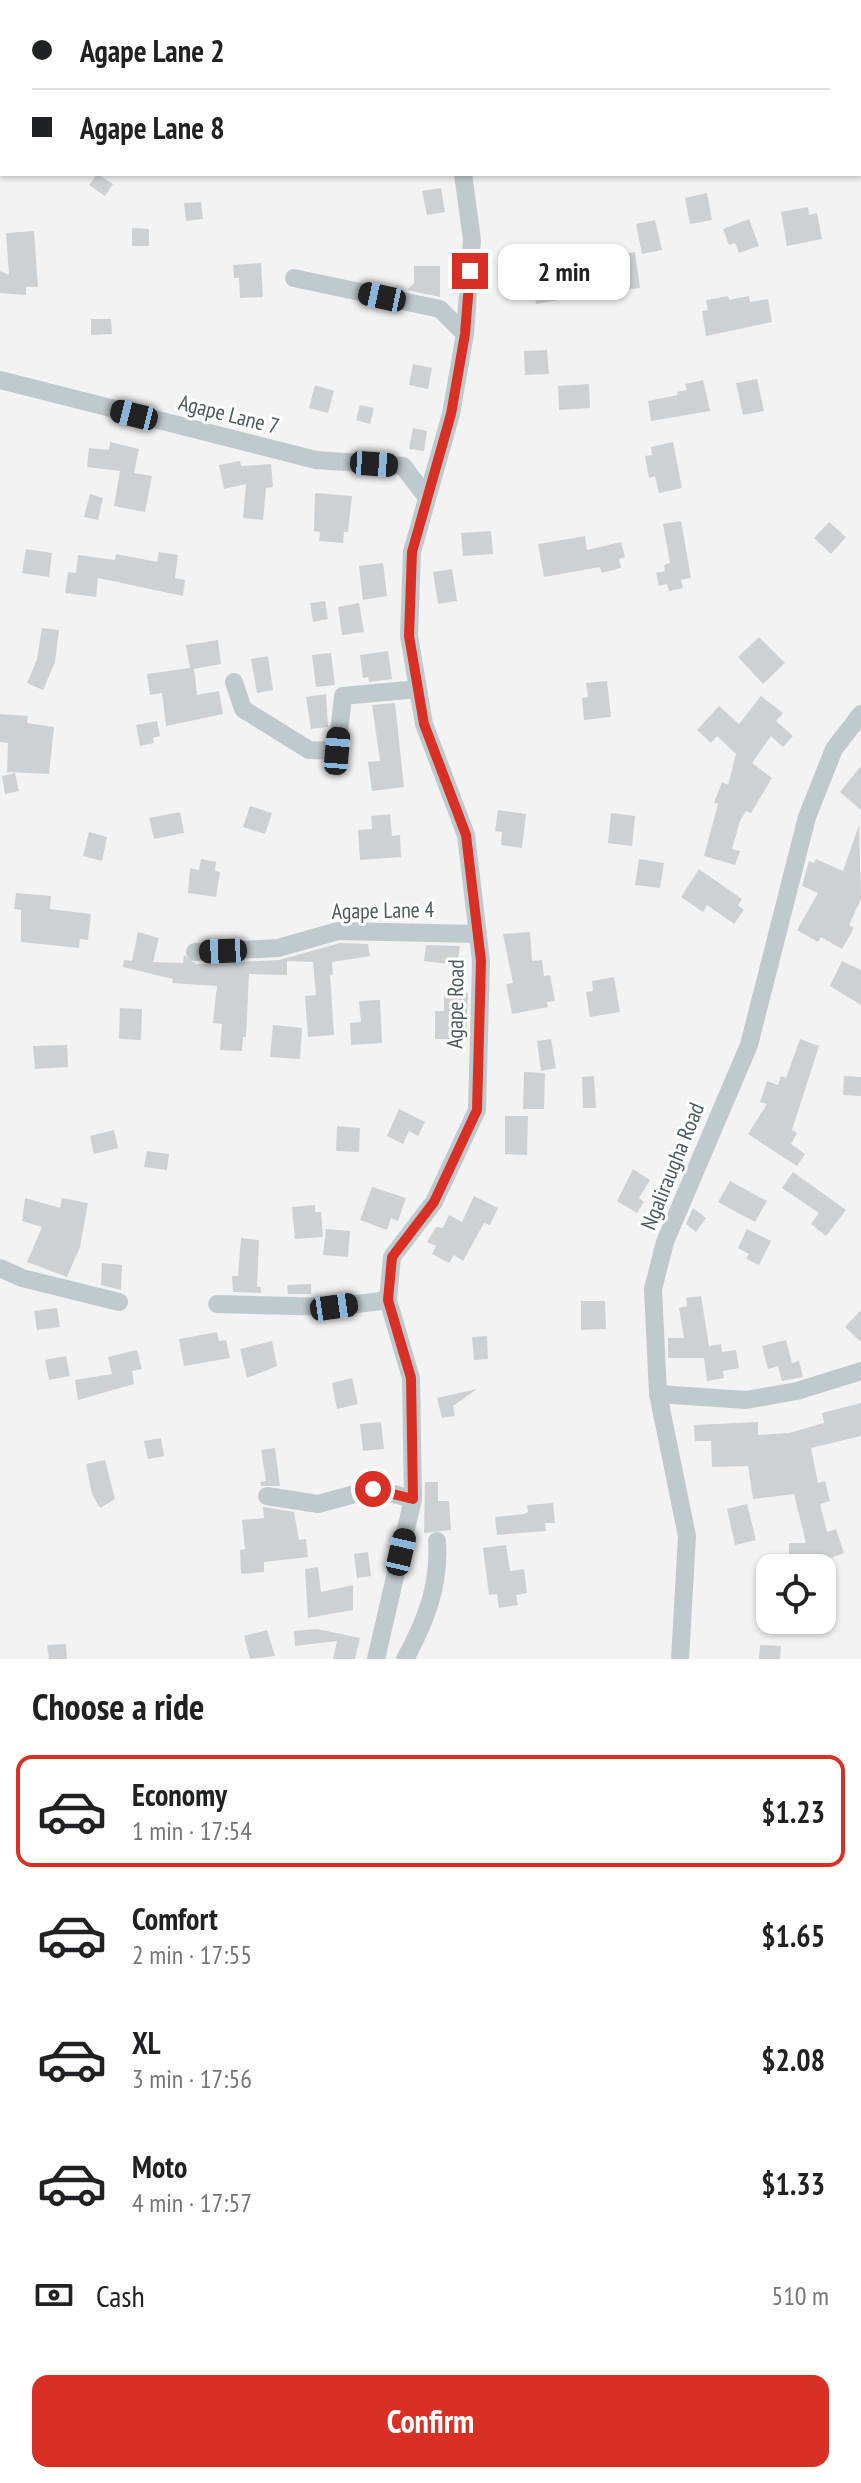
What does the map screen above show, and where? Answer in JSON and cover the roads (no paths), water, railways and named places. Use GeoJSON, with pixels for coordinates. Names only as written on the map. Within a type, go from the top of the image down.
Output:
{"type":"FeatureCollection","features":[{"type":"Feature","properties":{"kind":"street","name":"Agape Road"},"geometry":{"type":"LineString","coordinates":[[376,1659],[413,1499],[411,1378],[388,1300],[392,1257],[434,1202],[477,1110],[481,961],[466,835],[424,724],[409,636],[412,552],[425,495],[441,449],[465,334],[472,240],[463,176]]}},
{"type":"Feature","properties":{"kind":"street"},"geometry":{"type":"LineString","coordinates":[[294,278],[440,309],[465,334]]}},
{"type":"Feature","properties":{"kind":"street","name":"Agape Lane 7"},"geometry":{"type":"LineString","coordinates":[[0,380],[316,460],[403,466],[441,449]]}},
{"type":"Feature","properties":{"kind":"street"},"geometry":{"type":"LineString","coordinates":[[403,466],[425,495]]}},
{"type":"Feature","properties":{"kind":"street"},"geometry":{"type":"LineString","coordinates":[[234,682],[243,709],[309,750],[337,751],[343,696],[418,689]]}},
{"type":"Feature","properties":{"kind":"street","name":"Ngaliraugha Road"},"geometry":{"type":"LineString","coordinates":[[680,1659],[687,1536],[658,1394],[653,1289],[665,1242],[749,1045],[807,817],[834,749],[861,714]]}},
{"type":"Feature","properties":{"kind":"street","name":"Agape Lane 4"},"geometry":{"type":"LineString","coordinates":[[195,952],[278,948],[338,931],[478,934]]}},
{"type":"Feature","properties":{"kind":"street"},"geometry":{"type":"LineString","coordinates":[[0,1268],[22,1278],[119,1302]]}},
{"type":"Feature","properties":{"kind":"street"},"geometry":{"type":"LineString","coordinates":[[217,1304],[334,1307],[388,1300]]}},
{"type":"Feature","properties":{"kind":"street"},"geometry":{"type":"LineString","coordinates":[[658,1394],[746,1400],[797,1391],[861,1371]]}},
{"type":"Feature","properties":{"kind":"street"},"geometry":{"type":"LineString","coordinates":[[267,1496],[318,1504],[373,1489],[413,1499]]}},
{"type":"Feature","properties":{"kind":"street"},"geometry":{"type":"LineString","coordinates":[[405,1659],[433,1598],[439,1570],[437,1541]]}}]}
